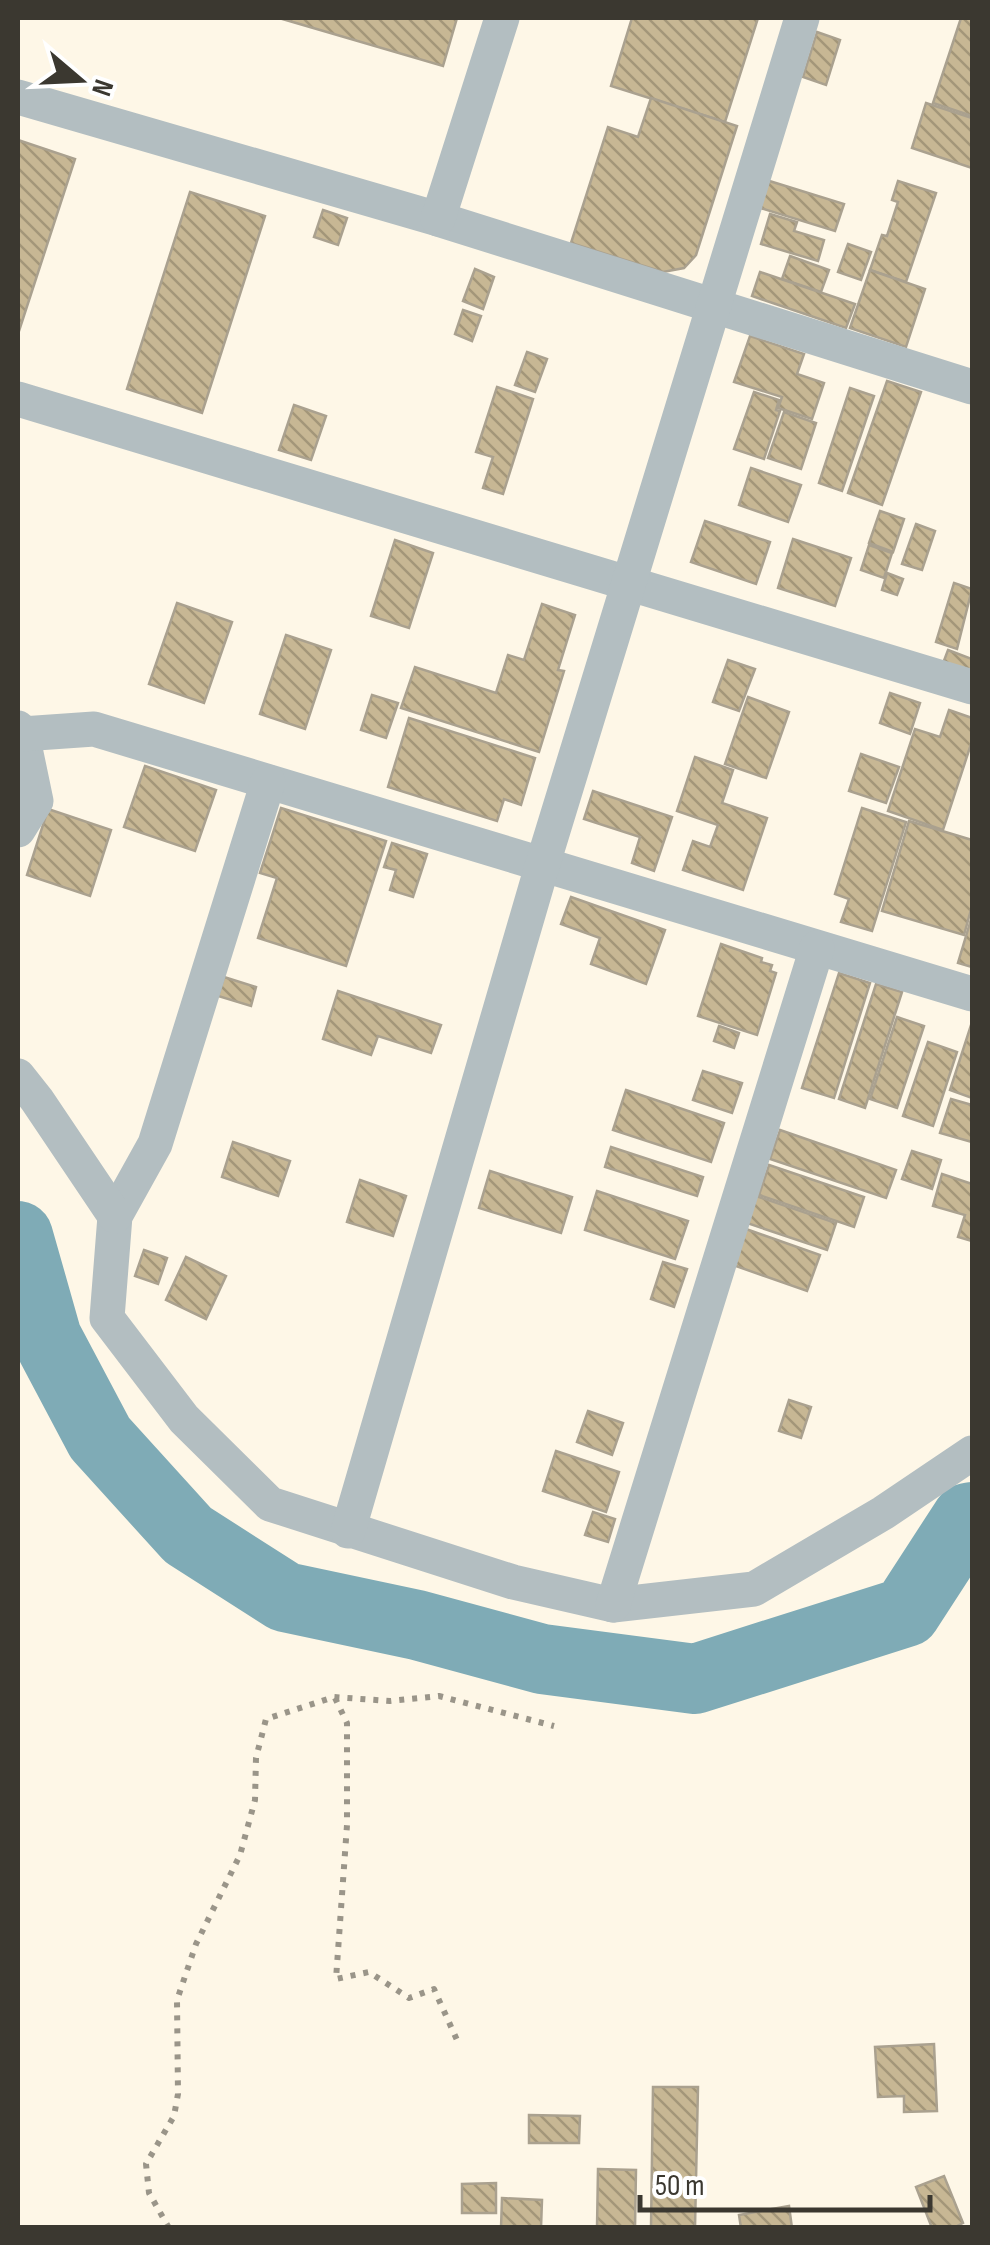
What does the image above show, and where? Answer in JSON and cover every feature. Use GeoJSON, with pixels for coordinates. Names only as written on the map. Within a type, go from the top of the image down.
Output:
{"type":"FeatureCollection","features":[{"type":"Feature","properties":{"kind":"street"},"geometry":{"type":"LineString","coordinates":[[438,219],[502,18]]}},
{"type":"Feature","properties":{"kind":"street"},"geometry":{"type":"LineString","coordinates":[[348,1531],[544,863],[802,18]]}},
{"type":"Feature","properties":{"kind":"street"},"geometry":{"type":"LineString","coordinates":[[18,96],[438,219],[972,387]]}},
{"type":"Feature","properties":{"kind":"street"},"geometry":{"type":"LineString","coordinates":[[18,399],[972,688]]}},
{"type":"Feature","properties":{"kind":"street"},"geometry":{"type":"LineString","coordinates":[[18,830],[36,801],[20,731],[94,730],[972,994]]}},
{"type":"Feature","properties":{"kind":"street"},"geometry":{"type":"LineString","coordinates":[[268,782],[155,1144],[114,1216],[107,1318],[184,1419],[270,1504],[513,1582],[613,1605],[754,1588],[883,1514],[972,1453]]}},
{"type":"Feature","properties":{"kind":"street"},"geometry":{"type":"LineString","coordinates":[[613,1605],[817,948]]}},
{"type":"Feature","properties":{"kind":"street"},"geometry":{"type":"LineString","coordinates":[[18,1076],[114,1216]]}},
{"type":"Feature","properties":{"kind":"path"},"geometry":{"type":"LineString","coordinates":[[334,1696],[347,1723],[347,1825],[336,1979],[368,1972],[409,1998],[434,1990],[457,2040]]}},
{"type":"Feature","properties":{"kind":"path"},"geometry":{"type":"LineString","coordinates":[[169,2228],[149,2193],[146,2164],[174,2116],[178,2094],[177,2000],[196,1944],[240,1855],[255,1800],[256,1758],[266,1719],[334,1696],[390,1701],[439,1696],[554,1726]]}},
{"type":"Feature","properties":{"kind":"building"},"geometry":{"type":"Polygon","coordinates":[[[279,18],[457,18],[443,66],[279,18]]]}},
{"type":"Feature","properties":{"kind":"building"},"geometry":{"type":"Polygon","coordinates":[[[632,18],[758,18],[725,122],[611,86],[632,18]]]}},
{"type":"Feature","properties":{"kind":"building"},"geometry":{"type":"Polygon","coordinates":[[[961,18],[972,18],[972,116],[933,103],[961,18]]]}},
{"type":"Feature","properties":{"kind":"building"},"geometry":{"type":"Polygon","coordinates":[[[817,32],[840,40],[826,85],[803,77],[817,32]]]}},
{"type":"Feature","properties":{"kind":"building"},"geometry":{"type":"Polygon","coordinates":[[[651,98],[737,126],[696,255],[684,268],[663,272],[571,243],[608,127],[638,137],[651,98]]]}},
{"type":"Feature","properties":{"kind":"building"},"geometry":{"type":"Polygon","coordinates":[[[926,103],[972,118],[972,168],[912,148],[926,103]]]}},
{"type":"Feature","properties":{"kind":"building"},"geometry":{"type":"Polygon","coordinates":[[[18,140],[75,159],[18,334],[18,140]]]}},
{"type":"Feature","properties":{"kind":"building"},"geometry":{"type":"Polygon","coordinates":[[[763,179],[844,204],[835,231],[754,206],[763,179]]]}},
{"type":"Feature","properties":{"kind":"building"},"geometry":{"type":"Polygon","coordinates":[[[898,181],[936,193],[906,282],[870,270],[898,202],[892,200],[898,181]]]}},
{"type":"Feature","properties":{"kind":"building"},"geometry":{"type":"Polygon","coordinates":[[[190,192],[265,216],[202,413],[127,389],[190,192]]]}},
{"type":"Feature","properties":{"kind":"building"},"geometry":{"type":"Polygon","coordinates":[[[323,210],[347,218],[338,245],[314,237],[323,210]]]}},
{"type":"Feature","properties":{"kind":"building"},"geometry":{"type":"Polygon","coordinates":[[[770,214],[797,222],[794,231],[824,240],[818,261],[761,244],[770,214]]]}},
{"type":"Feature","properties":{"kind":"building"},"geometry":{"type":"Polygon","coordinates":[[[848,244],[871,252],[861,280],[838,272],[848,244]]]}},
{"type":"Feature","properties":{"kind":"building"},"geometry":{"type":"Polygon","coordinates":[[[790,256],[829,270],[821,292],[782,279],[790,256]]]}},
{"type":"Feature","properties":{"kind":"building"},"geometry":{"type":"Polygon","coordinates":[[[475,269],[494,277],[483,309],[463,301],[475,269]]]}},
{"type":"Feature","properties":{"kind":"building"},"geometry":{"type":"Polygon","coordinates":[[[870,270],[925,289],[906,347],[850,328],[870,270]]]}},
{"type":"Feature","properties":{"kind":"building"},"geometry":{"type":"Polygon","coordinates":[[[760,272],[855,304],[846,328],[752,296],[760,272]]]}},
{"type":"Feature","properties":{"kind":"building"},"geometry":{"type":"Polygon","coordinates":[[[463,310],[481,316],[472,341],[455,334],[463,310]]]}},
{"type":"Feature","properties":{"kind":"building"},"geometry":{"type":"Polygon","coordinates":[[[750,336],[804,354],[797,374],[824,383],[812,419],[778,408],[782,397],[734,382],[750,336]]]}},
{"type":"Feature","properties":{"kind":"building"},"geometry":{"type":"Polygon","coordinates":[[[527,352],[547,359],[535,392],[515,385],[527,352]]]}},
{"type":"Feature","properties":{"kind":"building"},"geometry":{"type":"Polygon","coordinates":[[[887,381],[921,392],[882,505],[848,493],[887,381]]]}},
{"type":"Feature","properties":{"kind":"building"},"geometry":{"type":"Polygon","coordinates":[[[497,387],[533,399],[503,494],[483,488],[493,457],[476,452],[497,387]]]}},
{"type":"Feature","properties":{"kind":"building"},"geometry":{"type":"Polygon","coordinates":[[[850,388],[874,396],[842,491],[819,483],[850,388]]]}},
{"type":"Feature","properties":{"kind":"building"},"geometry":{"type":"Polygon","coordinates":[[[754,392],[779,400],[776,410],[780,411],[764,459],[734,449],[754,392]]]}},
{"type":"Feature","properties":{"kind":"building"},"geometry":{"type":"Polygon","coordinates":[[[294,405],[326,416],[311,460],[279,450],[294,405]]]}},
{"type":"Feature","properties":{"kind":"building"},"geometry":{"type":"Polygon","coordinates":[[[784,412],[816,423],[801,469],[768,458],[784,412]]]}},
{"type":"Feature","properties":{"kind":"building"},"geometry":{"type":"Polygon","coordinates":[[[751,468],[801,485],[788,522],[739,505],[751,468]]]}},
{"type":"Feature","properties":{"kind":"building"},"geometry":{"type":"Polygon","coordinates":[[[880,511],[904,519],[893,552],[869,543],[880,511]]]}},
{"type":"Feature","properties":{"kind":"building"},"geometry":{"type":"Polygon","coordinates":[[[705,521],[770,542],[756,584],[691,562],[705,521]]]}},
{"type":"Feature","properties":{"kind":"building"},"geometry":{"type":"Polygon","coordinates":[[[916,524],[935,531],[922,570],[902,564],[916,524]]]}},
{"type":"Feature","properties":{"kind":"building"},"geometry":{"type":"Polygon","coordinates":[[[793,539],[851,558],[835,606],[778,588],[793,539]]]}},
{"type":"Feature","properties":{"kind":"building"},"geometry":{"type":"Polygon","coordinates":[[[395,540],[433,553],[409,628],[371,616],[395,540]]]}},
{"type":"Feature","properties":{"kind":"building"},"geometry":{"type":"Polygon","coordinates":[[[869,545],[892,553],[884,578],[861,570],[869,545]]]}},
{"type":"Feature","properties":{"kind":"building"},"geometry":{"type":"Polygon","coordinates":[[[887,573],[903,579],[897,595],[882,590],[887,573]]]}},
{"type":"Feature","properties":{"kind":"building"},"geometry":{"type":"Polygon","coordinates":[[[954,583],[972,589],[957,649],[936,642],[954,583]]]}},
{"type":"Feature","properties":{"kind":"building"},"geometry":{"type":"Polygon","coordinates":[[[177,603],[232,622],[204,703],[149,684],[177,603]]]}},
{"type":"Feature","properties":{"kind":"building"},"geometry":{"type":"Polygon","coordinates":[[[542,604],[575,615],[558,670],[564,671],[539,752],[401,708],[415,667],[496,693],[508,655],[524,660],[542,604]]]}},
{"type":"Feature","properties":{"kind":"building"},"geometry":{"type":"Polygon","coordinates":[[[286,635],[331,650],[305,729],[260,714],[286,635]]]}},
{"type":"Feature","properties":{"kind":"building"},"geometry":{"type":"Polygon","coordinates":[[[948,650],[972,659],[972,676],[942,666],[948,650]]]}},
{"type":"Feature","properties":{"kind":"building"},"geometry":{"type":"Polygon","coordinates":[[[728,660],[755,669],[739,711],[713,702],[728,660]]]}},
{"type":"Feature","properties":{"kind":"building"},"geometry":{"type":"Polygon","coordinates":[[[890,693],[920,703],[910,734],[880,723],[890,693]]]}},
{"type":"Feature","properties":{"kind":"building"},"geometry":{"type":"Polygon","coordinates":[[[372,695],[398,703],[386,738],[361,730],[372,695]]]}},
{"type":"Feature","properties":{"kind":"building"},"geometry":{"type":"Polygon","coordinates":[[[748,697],[789,712],[766,778],[725,764],[748,697]]]}},
{"type":"Feature","properties":{"kind":"building"},"geometry":{"type":"Polygon","coordinates":[[[949,710],[972,718],[972,741],[943,830],[888,811],[915,729],[940,737],[949,710]]]}},
{"type":"Feature","properties":{"kind":"building"},"geometry":{"type":"Polygon","coordinates":[[[409,718],[535,758],[521,805],[504,799],[497,821],[388,787],[409,718]]]}},
{"type":"Feature","properties":{"kind":"building"},"geometry":{"type":"Polygon","coordinates":[[[861,754],[899,767],[886,803],[849,791],[861,754]]]}},
{"type":"Feature","properties":{"kind":"building"},"geometry":{"type":"Polygon","coordinates":[[[695,757],[733,770],[722,803],[767,818],[743,890],[683,870],[693,841],[710,847],[718,825],[677,811],[695,757]]]}},
{"type":"Feature","properties":{"kind":"building"},"geometry":{"type":"Polygon","coordinates":[[[145,766],[216,790],[195,851],[124,827],[145,766]]]}},
{"type":"Feature","properties":{"kind":"building"},"geometry":{"type":"Polygon","coordinates":[[[593,791],[672,817],[654,871],[632,863],[640,837],[584,819],[593,791]]]}},
{"type":"Feature","properties":{"kind":"building"},"geometry":{"type":"Polygon","coordinates":[[[281,808],[386,841],[346,966],[258,938],[277,878],[260,873],[281,808]]]}},
{"type":"Feature","properties":{"kind":"building"},"geometry":{"type":"Polygon","coordinates":[[[862,808],[906,822],[872,931],[841,922],[849,899],[835,894],[862,808]]]}},
{"type":"Feature","properties":{"kind":"building"},"geometry":{"type":"Polygon","coordinates":[[[48,809],[111,830],[90,896],[27,875],[48,809]]]}},
{"type":"Feature","properties":{"kind":"building"},"geometry":{"type":"Polygon","coordinates":[[[909,821],[972,840],[972,906],[964,935],[882,911],[909,821]]]}},
{"type":"Feature","properties":{"kind":"building"},"geometry":{"type":"Polygon","coordinates":[[[392,843],[427,854],[413,897],[390,890],[396,870],[384,867],[392,843]]]}},
{"type":"Feature","properties":{"kind":"building"},"geometry":{"type":"Polygon","coordinates":[[[571,897],[665,930],[646,984],[591,964],[600,938],[561,924],[571,897]]]}},
{"type":"Feature","properties":{"kind":"building"},"geometry":{"type":"Polygon","coordinates":[[[972,916],[972,967],[958,963],[972,916]]]}},
{"type":"Feature","properties":{"kind":"building"},"geometry":{"type":"Polygon","coordinates":[[[721,944],[762,958],[761,962],[772,965],[770,971],[776,973],[757,1035],[698,1016],[721,944]]]}},
{"type":"Feature","properties":{"kind":"building"},"geometry":{"type":"Polygon","coordinates":[[[839,973],[870,983],[834,1098],[802,1088],[839,973]]]}},
{"type":"Feature","properties":{"kind":"building"},"geometry":{"type":"Polygon","coordinates":[[[224,977],[256,987],[251,1006],[218,996],[224,977]]]}},
{"type":"Feature","properties":{"kind":"building"},"geometry":{"type":"Polygon","coordinates":[[[876,984],[902,992],[865,1108],[839,1099],[876,984]]]}},
{"type":"Feature","properties":{"kind":"building"},"geometry":{"type":"Polygon","coordinates":[[[338,991],[441,1025],[431,1053],[378,1036],[371,1055],[323,1039],[338,991]]]}},
{"type":"Feature","properties":{"kind":"building"},"geometry":{"type":"Polygon","coordinates":[[[897,1017],[924,1026],[897,1108],[870,1099],[897,1017]]]}},
{"type":"Feature","properties":{"kind":"building"},"geometry":{"type":"Polygon","coordinates":[[[719,1026],[739,1033],[734,1048],[714,1041],[719,1026]]]}},
{"type":"Feature","properties":{"kind":"building"},"geometry":{"type":"Polygon","coordinates":[[[972,1026],[972,1098],[950,1090],[972,1026]]]}},
{"type":"Feature","properties":{"kind":"building"},"geometry":{"type":"Polygon","coordinates":[[[928,1042],[957,1052],[933,1126],[903,1116],[928,1042]]]}},
{"type":"Feature","properties":{"kind":"building"},"geometry":{"type":"Polygon","coordinates":[[[703,1071],[742,1083],[732,1113],[693,1100],[703,1071]]]}},
{"type":"Feature","properties":{"kind":"building"},"geometry":{"type":"Polygon","coordinates":[[[626,1090],[724,1123],[711,1162],[613,1130],[626,1090]]]}},
{"type":"Feature","properties":{"kind":"building"},"geometry":{"type":"Polygon","coordinates":[[[951,1099],[972,1105],[972,1142],[940,1133],[951,1099]]]}},
{"type":"Feature","properties":{"kind":"building"},"geometry":{"type":"Polygon","coordinates":[[[780,1130],[896,1170],[886,1198],[770,1159],[780,1130]]]}},
{"type":"Feature","properties":{"kind":"building"},"geometry":{"type":"Polygon","coordinates":[[[233,1142],[290,1161],[278,1196],[222,1177],[233,1142]]]}},
{"type":"Feature","properties":{"kind":"building"},"geometry":{"type":"Polygon","coordinates":[[[611,1147],[703,1177],[697,1196],[605,1167],[611,1147]]]}},
{"type":"Feature","properties":{"kind":"building"},"geometry":{"type":"Polygon","coordinates":[[[912,1151],[941,1160],[932,1189],[902,1179],[912,1151]]]}},
{"type":"Feature","properties":{"kind":"building"},"geometry":{"type":"Polygon","coordinates":[[[769,1165],[864,1197],[854,1227],[759,1195],[769,1165]]]}},
{"type":"Feature","properties":{"kind":"building"},"geometry":{"type":"Polygon","coordinates":[[[490,1171],[572,1197],[561,1233],[479,1208],[490,1171]]]}},
{"type":"Feature","properties":{"kind":"building"},"geometry":{"type":"Polygon","coordinates":[[[942,1174],[972,1184],[972,1241],[958,1237],[965,1215],[933,1206],[942,1174]]]}},
{"type":"Feature","properties":{"kind":"building"},"geometry":{"type":"Polygon","coordinates":[[[360,1180],[406,1196],[393,1236],[347,1222],[360,1180]]]}},
{"type":"Feature","properties":{"kind":"building"},"geometry":{"type":"Polygon","coordinates":[[[597,1191],[688,1221],[675,1259],[585,1230],[597,1191]]]}},
{"type":"Feature","properties":{"kind":"building"},"geometry":{"type":"Polygon","coordinates":[[[756,1196],[836,1223],[827,1250],[747,1223],[756,1196]]]}},
{"type":"Feature","properties":{"kind":"building"},"geometry":{"type":"Polygon","coordinates":[[[746,1229],[820,1255],[807,1291],[733,1265],[746,1229]]]}},
{"type":"Feature","properties":{"kind":"building"},"geometry":{"type":"Polygon","coordinates":[[[144,1250],[167,1258],[158,1284],[135,1276],[144,1250]]]}},
{"type":"Feature","properties":{"kind":"building"},"geometry":{"type":"Polygon","coordinates":[[[186,1257],[226,1276],[206,1319],[166,1300],[186,1257]]]}},
{"type":"Feature","properties":{"kind":"building"},"geometry":{"type":"Polygon","coordinates":[[[663,1262],[687,1269],[674,1307],[651,1299],[663,1262]]]}},
{"type":"Feature","properties":{"kind":"building"},"geometry":{"type":"Polygon","coordinates":[[[789,1400],[811,1407],[801,1438],[779,1431],[789,1400]]]}},
{"type":"Feature","properties":{"kind":"building"},"geometry":{"type":"Polygon","coordinates":[[[588,1411],[623,1423],[612,1455],[577,1442],[588,1411]]]}},
{"type":"Feature","properties":{"kind":"building"},"geometry":{"type":"Polygon","coordinates":[[[556,1451],[619,1472],[606,1512],[543,1491],[556,1451]]]}},
{"type":"Feature","properties":{"kind":"building"},"geometry":{"type":"Polygon","coordinates":[[[593,1512],[615,1519],[608,1542],[585,1535],[593,1512]]]}},
{"type":"Feature","properties":{"kind":"building"},"geometry":{"type":"Polygon","coordinates":[[[934,2044],[937,2111],[904,2112],[904,2096],[878,2097],[875,2047],[934,2044]]]}},
{"type":"Feature","properties":{"kind":"building"},"geometry":{"type":"Polygon","coordinates":[[[653,2087],[698,2087],[695,2228],[651,2228],[653,2087]]]}},
{"type":"Feature","properties":{"kind":"building"},"geometry":{"type":"Polygon","coordinates":[[[529,2115],[580,2116],[579,2143],[529,2143],[529,2115]]]}},
{"type":"Feature","properties":{"kind":"building"},"geometry":{"type":"Polygon","coordinates":[[[598,2169],[636,2170],[635,2228],[597,2228],[598,2169]]]}},
{"type":"Feature","properties":{"kind":"building"},"geometry":{"type":"Polygon","coordinates":[[[944,2176],[963,2223],[953,2228],[932,2228],[916,2187],[944,2176]]]}},
{"type":"Feature","properties":{"kind":"building"},"geometry":{"type":"Polygon","coordinates":[[[496,2183],[496,2213],[462,2213],[462,2184],[496,2183]]]}},
{"type":"Feature","properties":{"kind":"building"},"geometry":{"type":"Polygon","coordinates":[[[502,2198],[542,2200],[541,2228],[501,2228],[502,2198]]]}},
{"type":"Feature","properties":{"kind":"building"},"geometry":{"type":"Polygon","coordinates":[[[789,2206],[792,2228],[741,2228],[739,2215],[789,2206]]]}},
{"type":"Feature","properties":{"kind":"waterway"},"geometry":{"type":"LineString","coordinates":[[18,1236],[47,1338],[100,1438],[188,1535],[285,1597],[417,1625],[542,1659],[695,1679],[906,1612],[967,1518],[972,1517]]}}]}
